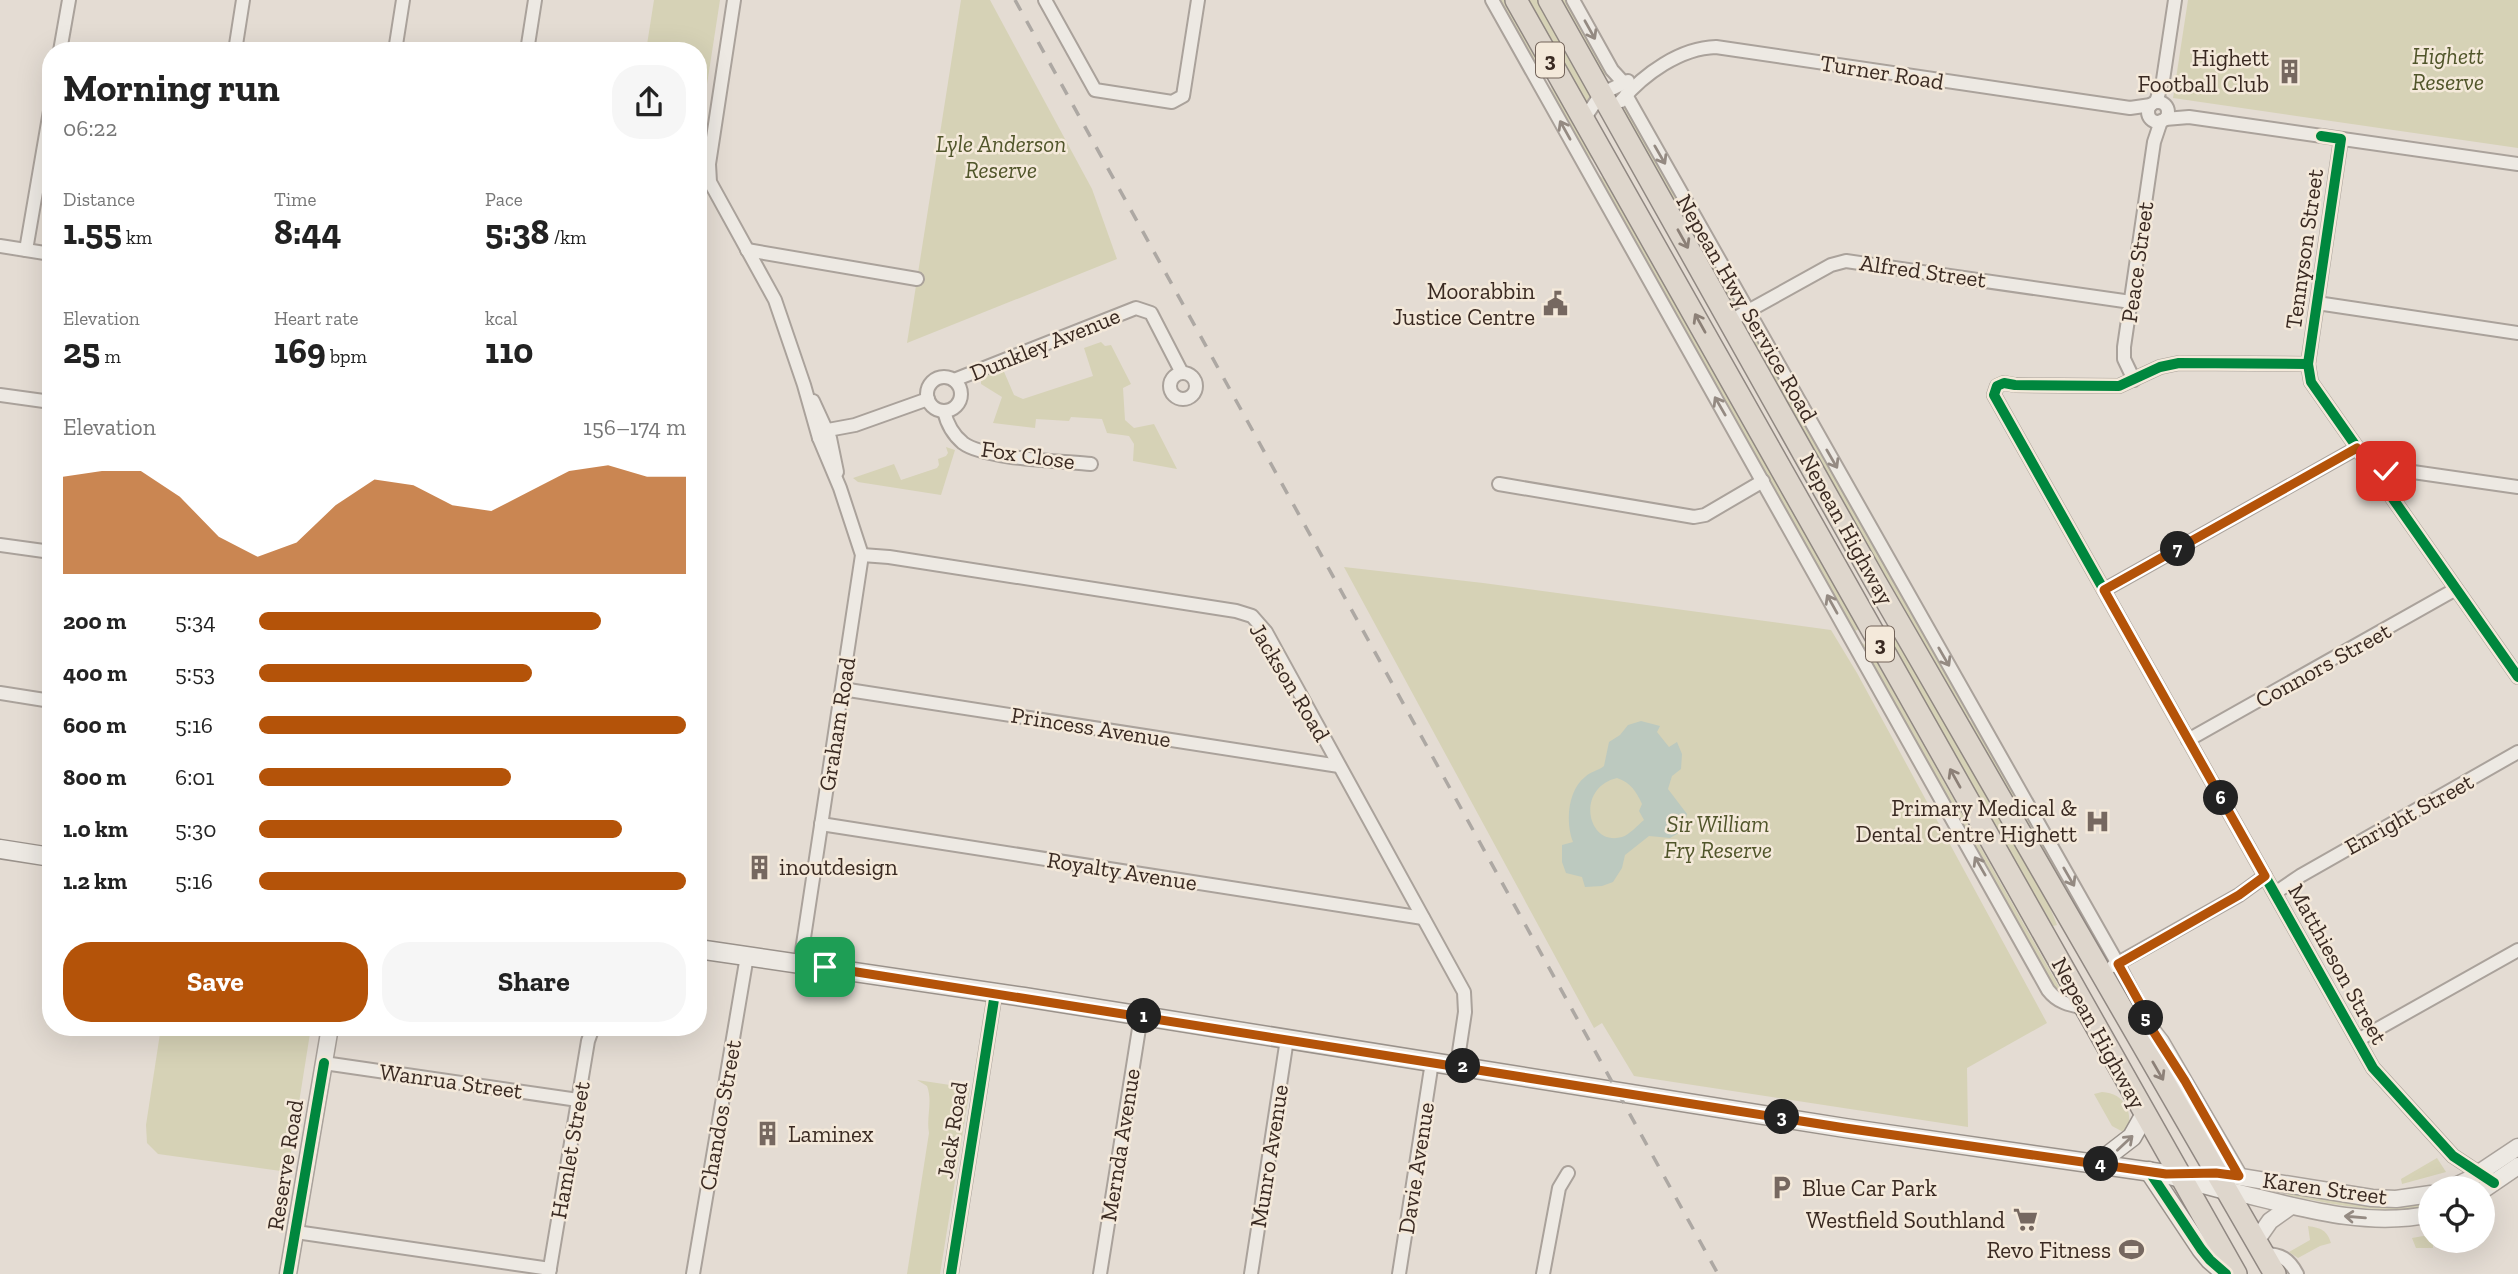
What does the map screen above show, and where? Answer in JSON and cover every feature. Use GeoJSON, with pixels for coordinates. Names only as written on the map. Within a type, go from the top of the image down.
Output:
{"type":"FeatureCollection","features":[{"type":"Feature","properties":{"kind":"highway","name":"Nepean Highway"},"geometry":{"type":"LineString","coordinates":[[1516,0],[2145,1114],[2169,1174],[2236,1274]]}},
{"type":"Feature","properties":{"kind":"highway","name":"Nepean Highway"},"geometry":{"type":"LineString","coordinates":[[1549,0],[1896,617],[2109,968],[2227,1180],[2275,1274]]}},
{"type":"Feature","properties":{"kind":"highway"},"geometry":{"type":"LineString","coordinates":[[1873,631],[1896,617]]}},
{"type":"Feature","properties":{"kind":"main road"},"geometry":{"type":"LineString","coordinates":[[0,849],[42,856]]}},
{"type":"Feature","properties":{"kind":"main road"},"geometry":{"type":"LineString","coordinates":[[707,950],[1457,1065],[1845,1128],[2227,1180]]}},
{"type":"Feature","properties":{"kind":"main road"},"geometry":{"type":"LineString","coordinates":[[2096,1164],[2132,1137],[2145,1114]]}},
{"type":"Feature","properties":{"kind":"main road"},"geometry":{"type":"LineString","coordinates":[[2169,1174],[2201,1249],[2226,1274]]}},
{"type":"Feature","properties":{"kind":"street"},"geometry":{"type":"LineString","coordinates":[[62,42],[69,0]]}},
{"type":"Feature","properties":{"kind":"street"},"geometry":{"type":"LineString","coordinates":[[236,42],[243,0]]}},
{"type":"Feature","properties":{"kind":"street"},"geometry":{"type":"LineString","coordinates":[[396,42],[403,0]]}},
{"type":"Feature","properties":{"kind":"street"},"geometry":{"type":"LineString","coordinates":[[528,42],[535,0]]}},
{"type":"Feature","properties":{"kind":"street","name":"Graham Road"},"geometry":{"type":"LineString","coordinates":[[707,148],[734,0]]}},
{"type":"Feature","properties":{"kind":"street"},"geometry":{"type":"LineString","coordinates":[[1045,0],[1095,90],[1172,102],[1183,96],[1198,0]]}},
{"type":"Feature","properties":{"kind":"street"},"geometry":{"type":"LineString","coordinates":[[1492,0],[2048,990],[2064,1003],[2085,1008]]}},
{"type":"Feature","properties":{"kind":"street","name":"Nepean Hwy Service Road"},"geometry":{"type":"LineString","coordinates":[[1573,0],[1749,311],[2109,968]]}},
{"type":"Feature","properties":{"kind":"street","name":"Peace Street"},"geometry":{"type":"LineString","coordinates":[[2134,380],[2124,359],[2175,0]]}},
{"type":"Feature","properties":{"kind":"street","name":"Turner Road"},"geometry":{"type":"LineString","coordinates":[[1584,119],[1624,89],[1692,50],[1716,47],[2518,164]]}},
{"type":"Feature","properties":{"kind":"street"},"geometry":{"type":"LineString","coordinates":[[1541,89],[1551,61]]}},
{"type":"Feature","properties":{"kind":"street","name":"Turner Road"},"geometry":{"type":"LineString","coordinates":[[1607,103],[1624,89]]}},
{"type":"Feature","properties":{"kind":"street","name":"Tennyson Street"},"geometry":{"type":"LineString","coordinates":[[2341,139],[2308,363],[2311,382],[2518,677]]}},
{"type":"Feature","properties":{"kind":"street"},"geometry":{"type":"LineString","coordinates":[[26,250],[42,157]]}},
{"type":"Feature","properties":{"kind":"street"},"geometry":{"type":"LineString","coordinates":[[1581,160],[1612,169]]}},
{"type":"Feature","properties":{"kind":"street","name":"Graham Road"},"geometry":{"type":"LineString","coordinates":[[707,178],[775,300],[804,385],[826,436],[839,488],[862,555],[800,964]]}},
{"type":"Feature","properties":{"kind":"street"},"geometry":{"type":"LineString","coordinates":[[0,246],[42,253]]}},
{"type":"Feature","properties":{"kind":"street"},"geometry":{"type":"LineString","coordinates":[[747,250],[916,279]]}},
{"type":"Feature","properties":{"kind":"street"},"geometry":{"type":"LineString","coordinates":[[757,267],[785,258]]}},
{"type":"Feature","properties":{"kind":"street","name":"Alfred Street"},"geometry":{"type":"LineString","coordinates":[[1730,321],[1831,265],[1846,261],[2131,302]]}},
{"type":"Feature","properties":{"kind":"street"},"geometry":{"type":"LineString","coordinates":[[2316,303],[2518,333]]}},
{"type":"Feature","properties":{"kind":"street","name":"Dunkley Avenue"},"geometry":{"type":"LineString","coordinates":[[954,380],[1136,308],[1151,313],[1182,373]]}},
{"type":"Feature","properties":{"kind":"street"},"geometry":{"type":"LineString","coordinates":[[2134,380],[2179,363],[2308,363]]}},
{"type":"Feature","properties":{"kind":"street"},"geometry":{"type":"LineString","coordinates":[[940,377],[954,380],[960,388],[961,398],[956,406],[944,411],[934,408],[928,394],[932,382],[940,377]]}},
{"type":"Feature","properties":{"kind":"street","name":"Matthieson Street"},"geometry":{"type":"LineString","coordinates":[[2134,380],[2110,386],[2007,387],[1994,395],[2380,1078],[2453,1156],[2456,1164],[2471,1176]]}},
{"type":"Feature","properties":{"kind":"street"},"geometry":{"type":"LineString","coordinates":[[826,436],[928,394]]}},
{"type":"Feature","properties":{"kind":"street"},"geometry":{"type":"LineString","coordinates":[[0,395],[42,401]]}},
{"type":"Feature","properties":{"kind":"street","name":"Fox Close"},"geometry":{"type":"LineString","coordinates":[[944,411],[950,430],[964,444],[973,448],[1091,464]]}},
{"type":"Feature","properties":{"kind":"street"},"geometry":{"type":"LineString","coordinates":[[2104,590],[2357,448]]}},
{"type":"Feature","properties":{"kind":"street"},"geometry":{"type":"LineString","coordinates":[[2375,474],[2399,470],[2518,487]]}},
{"type":"Feature","properties":{"kind":"street"},"geometry":{"type":"LineString","coordinates":[[1499,484],[1694,517],[1705,515],[1763,481]]}},
{"type":"Feature","properties":{"kind":"street"},"geometry":{"type":"LineString","coordinates":[[0,545],[42,551]]}},
{"type":"Feature","properties":{"kind":"street","name":"Jackson Road"},"geometry":{"type":"LineString","coordinates":[[862,555],[1244,613],[1256,620],[1266,632],[1460,984],[1465,997],[1465,1012],[1457,1065]]}},
{"type":"Feature","properties":{"kind":"street","name":"Connors Street"},"geometry":{"type":"LineString","coordinates":[[2188,740],[2456,589]]}},
{"type":"Feature","properties":{"kind":"street"},"geometry":{"type":"LineString","coordinates":[[1853,641],[1873,631]]}},
{"type":"Feature","properties":{"kind":"street","name":"Princess Avenue"},"geometry":{"type":"LineString","coordinates":[[842,689],[1339,765]]}},
{"type":"Feature","properties":{"kind":"street"},"geometry":{"type":"LineString","coordinates":[[0,693],[42,700]]}},
{"type":"Feature","properties":{"kind":"street","name":"Enright Street"},"geometry":{"type":"LineString","coordinates":[[2109,968],[2239,895],[2300,876],[2518,752]]}},
{"type":"Feature","properties":{"kind":"street","name":"Royalty Avenue"},"geometry":{"type":"LineString","coordinates":[[821,824],[1423,918]]}},
{"type":"Feature","properties":{"kind":"street"},"geometry":{"type":"LineString","coordinates":[[2358,1040],[2518,950]]}},
{"type":"Feature","properties":{"kind":"street","name":"Chandos Street"},"geometry":{"type":"LineString","coordinates":[[693,1274],[747,956]]}},
{"type":"Feature","properties":{"kind":"street","name":"Jack Road"},"geometry":{"type":"LineString","coordinates":[[951,1274],[995,993]]}},
{"type":"Feature","properties":{"kind":"street","name":"Mernda Avenue"},"geometry":{"type":"LineString","coordinates":[[1100,1274],[1141,1016]]}},
{"type":"Feature","properties":{"kind":"street","name":"Reserve Road"},"geometry":{"type":"LineString","coordinates":[[288,1274],[328,1036]]}},
{"type":"Feature","properties":{"kind":"street","name":"Hamlet Street"},"geometry":{"type":"LineString","coordinates":[[549,1272],[590,1036]]}},
{"type":"Feature","properties":{"kind":"street","name":"Munro Avenue"},"geometry":{"type":"LineString","coordinates":[[1251,1274],[1287,1039]]}},
{"type":"Feature","properties":{"kind":"street","name":"Davie Avenue"},"geometry":{"type":"LineString","coordinates":[[1399,1274],[1432,1062]]}},
{"type":"Feature","properties":{"kind":"street","name":"Wanrua Street"},"geometry":{"type":"LineString","coordinates":[[324,1063],[578,1100]]}},
{"type":"Feature","properties":{"kind":"street"},"geometry":{"type":"LineString","coordinates":[[2491,1176],[2518,1147]]}},
{"type":"Feature","properties":{"kind":"street"},"geometry":{"type":"LineString","coordinates":[[2495,1178],[2518,1166]]}},
{"type":"Feature","properties":{"kind":"street"},"geometry":{"type":"LineString","coordinates":[[1543,1274],[1559,1188],[1568,1172]]}},
{"type":"Feature","properties":{"kind":"street","name":"Karen Street"},"geometry":{"type":"LineString","coordinates":[[2227,1180],[2372,1198],[2396,1199],[2418,1196]]}},
{"type":"Feature","properties":{"kind":"street","name":"Karen Street"},"geometry":{"type":"LineString","coordinates":[[2227,1180],[2291,1206],[2353,1217],[2418,1215]]}},
{"type":"Feature","properties":{"kind":"street"},"geometry":{"type":"LineString","coordinates":[[2291,1206],[2270,1221],[2260,1248],[2285,1258],[2297,1274]]}},
{"type":"Feature","properties":{"kind":"street"},"geometry":{"type":"LineString","coordinates":[[296,1232],[549,1272]]}},
{"type":"Feature","properties":{"kind":"green space"},"geometry":{"type":"Polygon","coordinates":[[[654,0],[720,0],[707,84],[707,42],[647,42],[654,0]]]}},
{"type":"Feature","properties":{"kind":"green space","name":"Lyle Anderson Reserve"},"geometry":{"type":"Polygon","coordinates":[[[961,0],[990,0],[1092,189],[1117,259],[907,343],[961,0]]]}},
{"type":"Feature","properties":{"kind":"green space"},"geometry":{"type":"Polygon","coordinates":[[[1499,0],[1507,0],[1540,60],[1542,73],[1535,64],[1499,0]]]}},
{"type":"Feature","properties":{"kind":"green space"},"geometry":{"type":"Polygon","coordinates":[[[1527,0],[1540,0],[1591,93],[1591,100],[1587,105],[1527,0]]]}},
{"type":"Feature","properties":{"kind":"green space"},"geometry":{"type":"Polygon","coordinates":[[[1558,0],[1568,0],[1614,77],[1611,79],[1599,71],[1558,0]]]}},
{"type":"Feature","properties":{"kind":"green space","name":"Highett Reserve"},"geometry":{"type":"Polygon","coordinates":[[[2188,0],[2518,0],[2518,148],[2173,98],[2188,0]]]}},
{"type":"Feature","properties":{"kind":"green space"},"geometry":{"type":"Polygon","coordinates":[[[1550,79],[1594,161],[1580,146],[1566,123],[1551,88],[1550,79]]]}},
{"type":"Feature","properties":{"kind":"green space"},"geometry":{"type":"Polygon","coordinates":[[[1623,105],[1737,304],[1727,300],[1624,117],[1623,105]]]}},
{"type":"Feature","properties":{"kind":"green space"},"geometry":{"type":"Polygon","coordinates":[[[1588,167],[1607,181],[1614,192],[1859,629],[1855,631],[1849,623],[1610,198],[1588,167]]]}},
{"type":"Feature","properties":{"kind":"green space"},"geometry":{"type":"Polygon","coordinates":[[[1749,324],[1970,714],[1969,719],[1979,731],[2087,923],[1958,705],[1749,339],[1749,324]]]}},
{"type":"Feature","properties":{"kind":"green space"},"geometry":{"type":"Polygon","coordinates":[[[1101,342],[1105,346],[1111,345],[1131,384],[1123,388],[1125,420],[1134,428],[1154,424],[1177,469],[1133,461],[1134,444],[1129,436],[1107,433],[1102,419],[1036,419],[1035,428],[993,423],[1002,397],[981,384],[981,374],[1002,367],[1014,395],[1023,399],[1093,376],[1084,348],[1101,342]]]}},
{"type":"Feature","properties":{"kind":"green space"},"geometry":{"type":"Polygon","coordinates":[[[946,447],[955,450],[941,495],[858,482],[853,478],[894,464],[901,480],[937,468],[938,459],[948,453],[946,447]]]}},
{"type":"Feature","properties":{"kind":"green space","name":"Sir William Fry Reserve"},"geometry":{"type":"Polygon","coordinates":[[[1344,567],[1831,630],[2047,1023],[1967,1068],[1968,1127],[1634,1076],[1602,1023],[1594,1028],[1344,567]]]}},
{"type":"Feature","properties":{"kind":"green space"},"geometry":{"type":"Polygon","coordinates":[[[1888,625],[2045,895],[2057,925],[2053,926],[1885,638],[1888,635],[1888,625]]]}},
{"type":"Feature","properties":{"kind":"green space"},"geometry":{"type":"Polygon","coordinates":[[[1857,641],[1870,650],[2062,992],[2059,995],[2053,988],[1857,641]]]}},
{"type":"Feature","properties":{"kind":"green space"},"geometry":{"type":"Polygon","coordinates":[[[160,1036],[310,1036],[288,1172],[158,1154],[147,1143],[146,1125],[160,1036]]]}},
{"type":"Feature","properties":{"kind":"green space"},"geometry":{"type":"Polygon","coordinates":[[[917,1080],[970,1088],[940,1274],[907,1274],[929,1133],[929,1092],[927,1086],[917,1080]]]}},
{"type":"Feature","properties":{"kind":"green space"},"geometry":{"type":"Polygon","coordinates":[[[2102,1092],[2117,1096],[2126,1106],[2129,1119],[2127,1134],[2112,1126],[2094,1094],[2102,1092]]]}},
{"type":"Feature","properties":{"kind":"green space"},"geometry":{"type":"Polygon","coordinates":[[[2437,1158],[2446,1172],[2418,1176],[2418,1180],[2402,1184],[2401,1179],[2437,1158]]]}},
{"type":"Feature","properties":{"kind":"green space"},"geometry":{"type":"Polygon","coordinates":[[[2288,1189],[2366,1205],[2418,1202],[2418,1209],[2359,1208],[2287,1195],[2288,1189]]]}},
{"type":"Feature","properties":{"kind":"green space"},"geometry":{"type":"Polygon","coordinates":[[[2308,1226],[2323,1230],[2331,1243],[2298,1258],[2289,1252],[2310,1240],[2308,1226]]]}},
{"type":"Feature","properties":{"kind":"green space"},"geometry":{"type":"Polygon","coordinates":[[[2418,1237],[2418,1248],[2416,1248],[2412,1238],[2418,1237]]]}},
{"type":"Feature","properties":{"kind":"shaded area"},"geometry":{"type":"Polygon","coordinates":[[[1641,721],[1660,726],[1657,732],[1669,747],[1677,742],[1682,754],[1681,769],[1672,776],[1668,789],[1687,814],[1682,831],[1670,838],[1649,836],[1625,855],[1622,868],[1613,882],[1585,887],[1582,877],[1566,873],[1562,862],[1562,845],[1573,842],[1569,825],[1572,798],[1585,777],[1604,766],[1609,742],[1620,735],[1628,725],[1641,721]],[[1617,778],[1604,784],[1595,793],[1591,804],[1594,825],[1610,838],[1625,836],[1644,820],[1639,811],[1642,804],[1638,795],[1617,778]]]}},
{"type":"Feature","properties":{"kind":"railway"},"geometry":{"type":"LineString","coordinates":[[1015,0],[1718,1274]]}},
{"type":"Feature","properties":{"kind":"cycle path"},"geometry":{"type":"LineString","coordinates":[[2321,136],[2341,139],[2308,364],[2311,382],[2518,677]]}},
{"type":"Feature","properties":{"kind":"cycle path"},"geometry":{"type":"LineString","coordinates":[[2308,364],[2179,363],[2160,367],[2119,386],[2004,383],[1997,386],[1994,395],[2373,1068],[2453,1156],[2483,1176]]}},
{"type":"Feature","properties":{"kind":"cycle path"},"geometry":{"type":"LineString","coordinates":[[951,1274],[995,993]]}},
{"type":"Feature","properties":{"kind":"cycle path"},"geometry":{"type":"LineString","coordinates":[[288,1274],[324,1063]]}},
{"type":"Feature","properties":{"kind":"cycle path"},"geometry":{"type":"LineString","coordinates":[[2149,1171],[2201,1249],[2226,1274]]}},
{"type":"Feature","properties":{"kind":"place","name":"Highett Football Club"},"geometry":{"type":"Point","coordinates":[2289,71]}},
{"type":"Feature","properties":{"kind":"place","name":"Moorabbin Justice Centre"},"geometry":{"type":"Point","coordinates":[1555,304]}},
{"type":"Feature","properties":{"kind":"place","name":"Primary Medical & Dental Centre Highett"},"geometry":{"type":"Point","coordinates":[2097,821]}},
{"type":"Feature","properties":{"kind":"place","name":"inoutdesign"},"geometry":{"type":"Point","coordinates":[759,867]}},
{"type":"Feature","properties":{"kind":"place","name":"Laminex"},"geometry":{"type":"Point","coordinates":[768,1134]}},
{"type":"Feature","properties":{"kind":"place","name":"Blue Car Park"},"geometry":{"type":"Point","coordinates":[1782,1188]}},
{"type":"Feature","properties":{"kind":"place","name":"Westfield Southland"},"geometry":{"type":"Point","coordinates":[2025,1220]}},
{"type":"Feature","properties":{"kind":"place","name":"Revo Fitness"},"geometry":{"type":"Point","coordinates":[2131,1250]}},
{"type":"Feature","properties":{"kind":"route"},"geometry":{"type":"LineString","coordinates":[[825,967],[1845,1128],[2166,1174],[2216,1173],[2239,1176],[2185,1081],[2146,1020],[2143,1009],[2118,964],[2239,895],[2265,876],[2104,590],[2357,448],[2375,474],[2386,471]]}}]}
